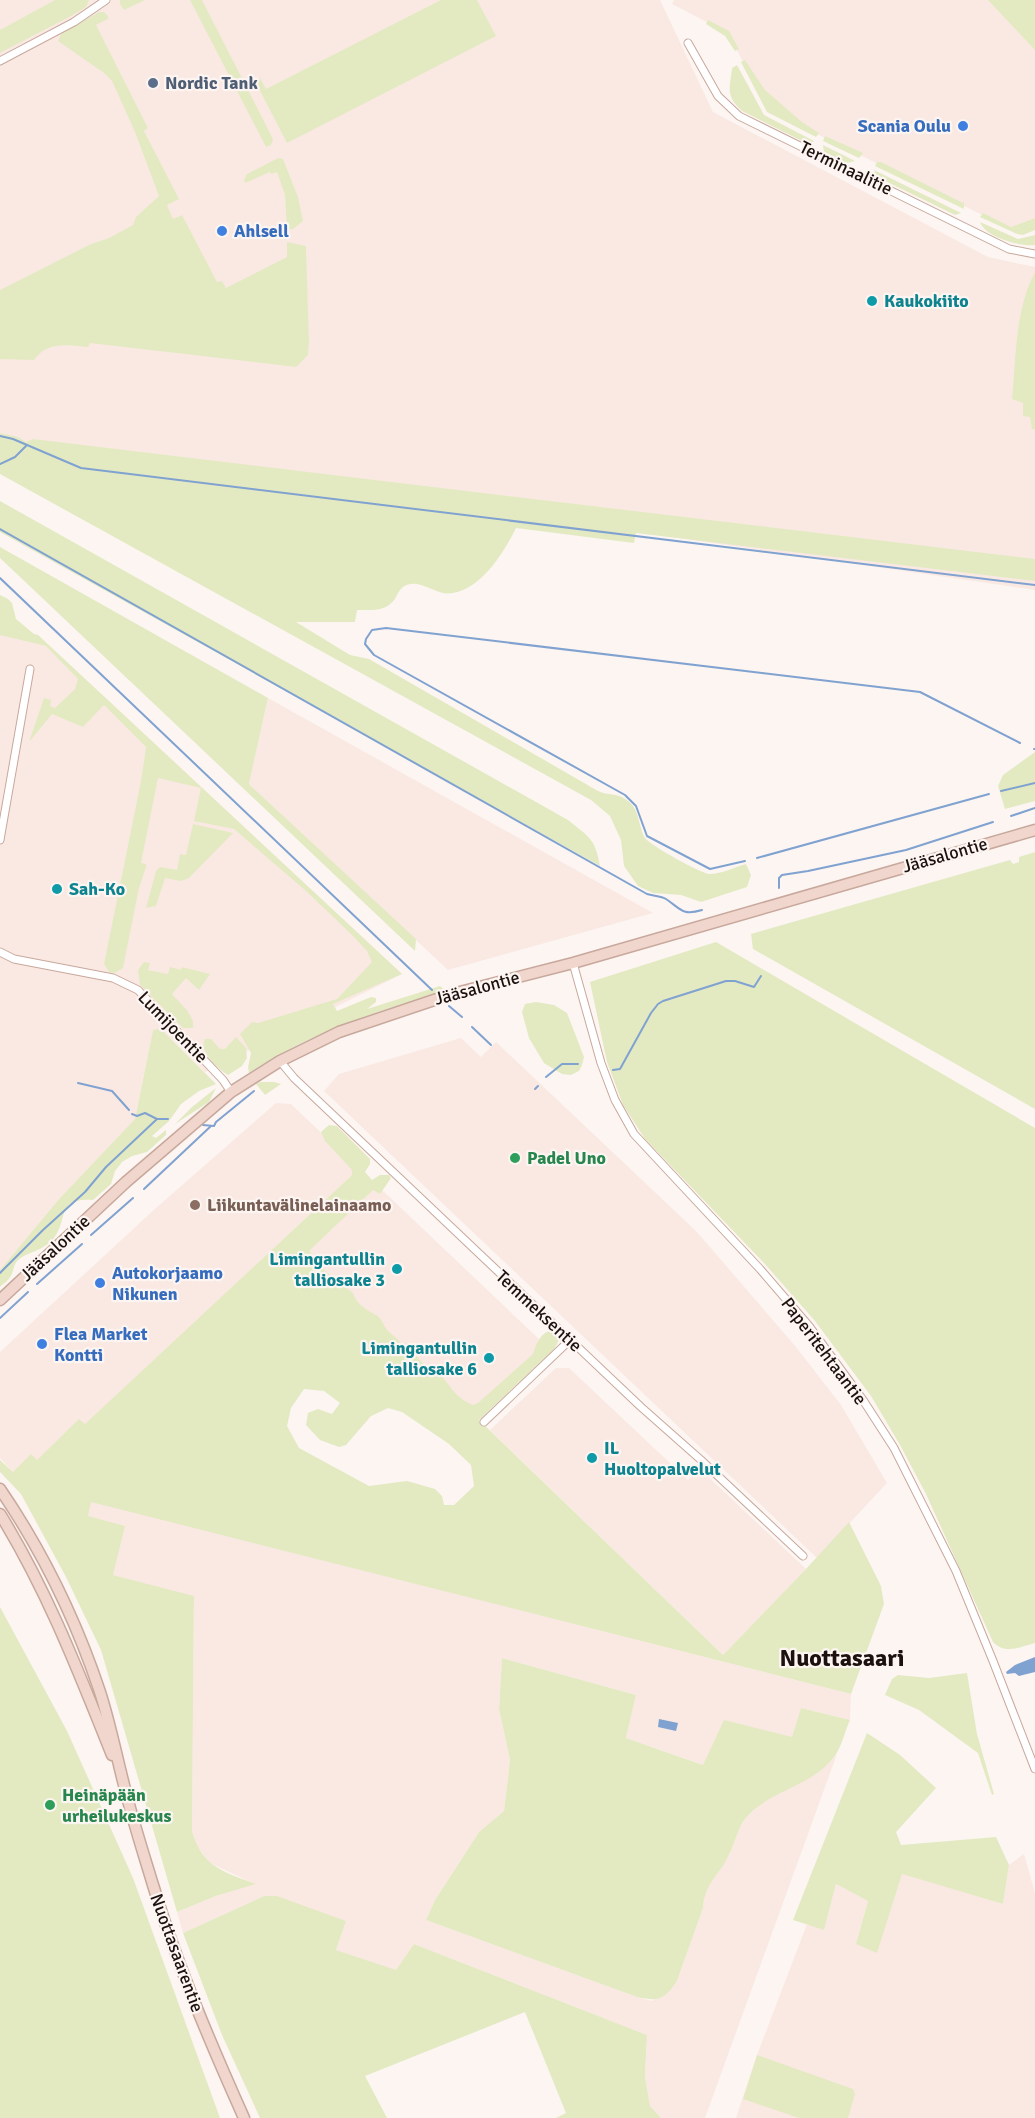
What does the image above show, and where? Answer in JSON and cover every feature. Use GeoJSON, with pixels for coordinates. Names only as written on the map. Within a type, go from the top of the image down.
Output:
{"type":"FeatureCollection","features":[{"type":"Feature","properties":{"kind":"main road","name":"Jääsalontie"},"geometry":{"type":"LineString","coordinates":[[0,1300],[126,1182],[231,1092],[280,1061],[339,1032],[452,994],[573,963],[1035,830]]}},
{"type":"Feature","properties":{"kind":"main road","name":"Nuottasaarentie"},"geometry":{"type":"LineString","coordinates":[[0,1489],[25,1527],[59,1590],[80,1639],[107,1715],[123,1784],[174,1948],[206,2032],[244,2118]]}},
{"type":"Feature","properties":{"kind":"main road","name":"Nuottasaarentie"},"geometry":{"type":"LineString","coordinates":[[0,1514],[47,1598],[123,1784]]}},
{"type":"Feature","properties":{"kind":"street"},"geometry":{"type":"LineString","coordinates":[[0,61],[74,22],[106,0]]}},
{"type":"Feature","properties":{"kind":"street","name":"Terminaalitie"},"geometry":{"type":"LineString","coordinates":[[688,43],[718,96],[739,116],[1009,249],[1035,254]]}},
{"type":"Feature","properties":{"kind":"street"},"geometry":{"type":"LineString","coordinates":[[0,840],[30,669]]}},
{"type":"Feature","properties":{"kind":"street","name":"Lumijoentie"},"geometry":{"type":"LineString","coordinates":[[0,952],[14,959],[113,978],[138,990],[223,1080],[231,1092]]}},
{"type":"Feature","properties":{"kind":"street","name":"Paperitehtaantie"},"geometry":{"type":"LineString","coordinates":[[573,963],[601,1063],[615,1100],[634,1134],[760,1269],[809,1326],[863,1400],[894,1448],[956,1572],[1035,1769]]}},
{"type":"Feature","properties":{"kind":"street","name":"Temmeksentie"},"geometry":{"type":"LineString","coordinates":[[280,1061],[294,1078],[570,1340],[803,1556]]}},
{"type":"Feature","properties":{"kind":"street"},"geometry":{"type":"LineString","coordinates":[[484,1422],[570,1340]]}},
{"type":"Feature","properties":{"kind":"shaded area"},"geometry":{"type":"Polygon","coordinates":[[[0,0],[660,0],[713,112],[988,257],[1035,267],[1035,590],[0,439],[0,0]]]}},
{"type":"Feature","properties":{"kind":"shaded area"},"geometry":{"type":"Polygon","coordinates":[[[674,0],[991,0],[1035,45],[1035,220],[1011,229],[768,110],[728,33],[672,4],[674,0]]]}},
{"type":"Feature","properties":{"kind":"shaded area"},"geometry":{"type":"Polygon","coordinates":[[[0,629],[38,635],[402,974],[205,1072],[160,1028],[153,1030],[135,1119],[59,1199],[0,1270],[0,629]]]}},
{"type":"Feature","properties":{"kind":"shaded area"},"geometry":{"type":"Polygon","coordinates":[[[268,698],[653,913],[448,970],[249,784],[268,698]]]}},
{"type":"Feature","properties":{"kind":"shaded area"},"geometry":{"type":"Polygon","coordinates":[[[461,1038],[481,1057],[496,1042],[697,1232],[796,1347],[841,1405],[887,1483],[817,1558],[324,1091],[339,1074],[461,1038]]]}},
{"type":"Feature","properties":{"kind":"shaded area"},"geometry":{"type":"Polygon","coordinates":[[[276,1103],[291,1104],[352,1162],[352,1175],[23,1483],[0,1458],[0,1352],[156,1208],[276,1103]]]}},
{"type":"Feature","properties":{"kind":"shaded area"},"geometry":{"type":"Polygon","coordinates":[[[367,1188],[380,1188],[541,1341],[541,1354],[474,1416],[300,1250],[367,1188]]]}},
{"type":"Feature","properties":{"kind":"shaded area"},"geometry":{"type":"Polygon","coordinates":[[[556,1368],[569,1368],[688,1480],[699,1468],[806,1569],[723,1655],[490,1430],[556,1368]]]}},
{"type":"Feature","properties":{"kind":"shaded area"},"geometry":{"type":"Polygon","coordinates":[[[91,1501],[851,1694],[850,1720],[801,1708],[793,1737],[704,1765],[626,1738],[636,1695],[502,1658],[499,1709],[510,1760],[504,1811],[479,1832],[435,1900],[426,1920],[637,1997],[652,2001],[677,1981],[703,1908],[704,1896],[711,1880],[729,1856],[738,1831],[746,1818],[765,1800],[816,1774],[837,1754],[705,2118],[661,2118],[650,2106],[645,2076],[647,2035],[414,1944],[396,1971],[336,1950],[346,1921],[264,1896],[183,1933],[177,1912],[216,1896],[255,1884],[210,1863],[196,1845],[192,1831],[194,1597],[113,1575],[87,1516],[91,1501]]]}},
{"type":"Feature","properties":{"kind":"shaded area"},"geometry":{"type":"Polygon","coordinates":[[[1024,1854],[1035,1893],[1035,2118],[736,2118],[757,2055],[807,1924],[824,1929],[836,1884],[868,1901],[856,1944],[902,1873],[1003,1904],[1009,1865],[1024,1854]]]}},
{"type":"Feature","properties":{"kind":"green space"},"geometry":{"type":"Polygon","coordinates":[[[55,0],[89,0],[86,7],[71,16],[0,53],[0,30],[55,0]]]}},
{"type":"Feature","properties":{"kind":"green space"},"geometry":{"type":"Polygon","coordinates":[[[120,0],[145,0],[124,10],[120,0]]]}},
{"type":"Feature","properties":{"kind":"green space"},"geometry":{"type":"Polygon","coordinates":[[[190,0],[202,0],[273,139],[271,145],[266,147],[190,0]]]}},
{"type":"Feature","properties":{"kind":"green space"},"geometry":{"type":"Polygon","coordinates":[[[441,0],[477,0],[496,36],[287,143],[255,81],[260,78],[266,89],[441,0]]]}},
{"type":"Feature","properties":{"kind":"green space"},"geometry":{"type":"Polygon","coordinates":[[[988,0],[1035,0],[1035,50],[988,0]]]}},
{"type":"Feature","properties":{"kind":"green space"},"geometry":{"type":"Polygon","coordinates":[[[99,12],[104,12],[108,19],[96,25],[148,128],[144,131],[179,199],[167,205],[173,219],[182,215],[217,282],[222,281],[226,288],[287,257],[287,242],[306,246],[308,355],[296,367],[90,343],[88,347],[65,345],[51,347],[34,360],[0,359],[0,290],[133,225],[136,217],[159,196],[135,132],[112,81],[58,41],[61,34],[99,12]]]}},
{"type":"Feature","properties":{"kind":"green space"},"geometry":{"type":"Polygon","coordinates":[[[708,20],[729,31],[739,49],[735,51],[725,36],[706,24],[708,20]]]}},
{"type":"Feature","properties":{"kind":"green space"},"geometry":{"type":"Polygon","coordinates":[[[745,60],[765,90],[802,122],[819,133],[816,137],[767,112],[741,62],[745,60]]]}},
{"type":"Feature","properties":{"kind":"green space"},"geometry":{"type":"Polygon","coordinates":[[[737,65],[764,115],[814,141],[810,145],[742,111],[733,100],[730,91],[732,68],[737,65]]]}},
{"type":"Feature","properties":{"kind":"green space"},"geometry":{"type":"Polygon","coordinates":[[[825,136],[863,153],[859,158],[823,141],[825,136]]]}},
{"type":"Feature","properties":{"kind":"green space"},"geometry":{"type":"Polygon","coordinates":[[[823,145],[855,161],[847,163],[824,152],[823,145]]]}},
{"type":"Feature","properties":{"kind":"green space"},"geometry":{"type":"Polygon","coordinates":[[[278,158],[283,159],[298,197],[303,221],[293,229],[287,230],[285,195],[277,172],[271,174],[270,172],[245,183],[244,180],[247,174],[278,158]]]}},
{"type":"Feature","properties":{"kind":"green space"},"geometry":{"type":"Polygon","coordinates":[[[877,162],[963,203],[964,201],[964,209],[875,166],[877,162]]]}},
{"type":"Feature","properties":{"kind":"green space"},"geometry":{"type":"Polygon","coordinates":[[[874,170],[961,213],[955,215],[877,177],[874,170]]]}},
{"type":"Feature","properties":{"kind":"green space"},"geometry":{"type":"Polygon","coordinates":[[[983,213],[1011,227],[1035,218],[1035,230],[1023,235],[1017,234],[980,217],[983,213]]]}},
{"type":"Feature","properties":{"kind":"green space"},"geometry":{"type":"Polygon","coordinates":[[[980,222],[1018,239],[1035,235],[1035,245],[1004,240],[989,232],[980,222]]]}},
{"type":"Feature","properties":{"kind":"green space"},"geometry":{"type":"Polygon","coordinates":[[[1035,272],[1035,430],[1032,429],[1030,417],[1023,416],[1023,403],[1012,399],[1020,318],[1028,286],[1035,272]]]}},
{"type":"Feature","properties":{"kind":"green space"},"geometry":{"type":"Polygon","coordinates":[[[0,433],[18,437],[26,442],[33,439],[1035,559],[1035,581],[636,533],[634,543],[516,528],[496,561],[487,572],[467,588],[455,593],[443,593],[413,584],[402,588],[387,606],[357,610],[355,622],[296,622],[350,655],[369,659],[598,791],[624,798],[635,809],[645,838],[656,847],[687,864],[710,874],[746,864],[751,875],[747,887],[701,902],[681,895],[653,893],[638,886],[624,866],[621,840],[610,816],[591,800],[0,474],[0,433]]]}},
{"type":"Feature","properties":{"kind":"green space"},"geometry":{"type":"Polygon","coordinates":[[[0,501],[568,820],[590,839],[596,849],[600,866],[0,532],[0,501]]]}},
{"type":"Feature","properties":{"kind":"green space"},"geometry":{"type":"Polygon","coordinates":[[[0,547],[268,698],[249,784],[416,939],[415,951],[0,558],[0,547]]]}},
{"type":"Feature","properties":{"kind":"green space"},"geometry":{"type":"Polygon","coordinates":[[[0,595],[12,603],[16,619],[38,635],[402,974],[333,1004],[337,1011],[371,997],[376,998],[376,1002],[367,1009],[440,986],[446,991],[344,1024],[295,1046],[249,1073],[251,1053],[240,1034],[252,1022],[258,1023],[337,999],[372,962],[367,951],[351,934],[306,891],[234,829],[194,821],[201,788],[158,778],[141,863],[146,864],[146,867],[139,888],[123,968],[115,973],[109,972],[104,964],[146,747],[104,705],[83,727],[52,714],[29,742],[44,698],[51,700],[50,706],[55,708],[75,689],[78,679],[46,646],[0,635],[0,595]]]}},
{"type":"Feature","properties":{"kind":"green space"},"geometry":{"type":"Polygon","coordinates":[[[1035,752],[1035,801],[1005,809],[998,786],[1003,775],[1035,752]]]}},
{"type":"Feature","properties":{"kind":"green space"},"geometry":{"type":"Polygon","coordinates":[[[193,824],[233,833],[189,878],[181,881],[165,878],[156,906],[146,908],[156,871],[160,867],[177,870],[180,854],[186,855],[193,824]]]}},
{"type":"Feature","properties":{"kind":"green space"},"geometry":{"type":"Polygon","coordinates":[[[1035,852],[1035,1109],[753,949],[751,934],[1010,860],[1013,864],[1019,862],[1019,857],[1035,852]]]}},
{"type":"Feature","properties":{"kind":"green space"},"geometry":{"type":"Polygon","coordinates":[[[716,942],[1035,1128],[1035,1643],[1008,1649],[993,1642],[926,1494],[871,1396],[815,1321],[764,1263],[645,1139],[623,1105],[607,1062],[590,982],[716,942]]]}},
{"type":"Feature","properties":{"kind":"green space"},"geometry":{"type":"Polygon","coordinates":[[[144,962],[150,963],[148,970],[168,974],[170,967],[181,970],[182,967],[210,974],[199,990],[186,978],[172,994],[192,1018],[193,1028],[183,1028],[140,985],[138,970],[144,962]]]}},
{"type":"Feature","properties":{"kind":"green space"},"geometry":{"type":"Polygon","coordinates":[[[536,1002],[554,1005],[567,1013],[584,1057],[579,1071],[571,1075],[562,1074],[544,1063],[529,1038],[522,1012],[525,1004],[536,1002]]]}},
{"type":"Feature","properties":{"kind":"green space"},"geometry":{"type":"Polygon","coordinates":[[[160,1028],[216,1084],[199,1091],[181,1104],[169,1121],[152,1136],[156,1138],[166,1130],[166,1135],[147,1152],[132,1156],[122,1162],[115,1171],[111,1184],[93,1200],[81,1200],[68,1206],[54,1238],[45,1246],[18,1260],[9,1278],[0,1287],[0,1270],[59,1199],[135,1119],[153,1030],[160,1028]]]}},
{"type":"Feature","properties":{"kind":"green space"},"geometry":{"type":"Polygon","coordinates":[[[236,1037],[246,1048],[247,1058],[242,1066],[228,1075],[210,1059],[204,1049],[205,1039],[211,1039],[220,1049],[225,1049],[236,1037]]]}},
{"type":"Feature","properties":{"kind":"green space"},"geometry":{"type":"Polygon","coordinates":[[[261,1082],[281,1084],[265,1095],[256,1084],[261,1082]]]}},
{"type":"Feature","properties":{"kind":"green space"},"geometry":{"type":"Polygon","coordinates":[[[216,1088],[209,1102],[175,1124],[192,1107],[216,1088]]]}},
{"type":"Feature","properties":{"kind":"green space"},"geometry":{"type":"Polygon","coordinates":[[[329,1125],[337,1126],[370,1159],[365,1172],[372,1180],[380,1175],[389,1175],[391,1178],[380,1194],[373,1190],[309,1251],[322,1264],[324,1270],[353,1293],[366,1309],[380,1318],[389,1332],[401,1343],[406,1343],[428,1368],[442,1377],[459,1397],[473,1405],[533,1354],[537,1343],[545,1333],[552,1330],[558,1335],[558,1342],[554,1349],[479,1420],[723,1655],[849,1522],[881,1586],[884,1604],[851,1694],[91,1502],[88,1516],[125,1526],[113,1575],[194,1596],[192,1831],[202,1853],[216,1867],[256,1884],[216,1896],[177,1912],[101,1650],[66,1577],[21,1494],[0,1472],[0,1460],[13,1472],[31,1454],[37,1460],[79,1419],[85,1424],[352,1175],[352,1170],[325,1141],[321,1132],[329,1125]],[[304,1389],[291,1408],[287,1426],[299,1448],[369,1486],[407,1481],[435,1489],[442,1496],[444,1505],[454,1505],[474,1486],[471,1465],[449,1444],[402,1412],[388,1408],[371,1416],[346,1445],[339,1447],[320,1440],[306,1425],[308,1413],[318,1409],[332,1414],[340,1403],[324,1391],[304,1389]]]}},
{"type":"Feature","properties":{"kind":"green space","name":"Heinäpään urheilukeskus"},"geometry":{"type":"Polygon","coordinates":[[[0,1607],[67,1731],[133,1878],[220,2118],[0,2118],[0,1607]]]}},
{"type":"Feature","properties":{"kind":"green space"},"geometry":{"type":"Polygon","coordinates":[[[502,1658],[636,1695],[626,1738],[703,1765],[724,1720],[792,1737],[801,1708],[850,1720],[836,1754],[827,1765],[805,1781],[767,1800],[743,1822],[729,1855],[706,1892],[703,1908],[677,1981],[661,1998],[637,1997],[426,1920],[435,1900],[479,1832],[504,1811],[510,1760],[499,1709],[502,1658]]]}},
{"type":"Feature","properties":{"kind":"green space"},"geometry":{"type":"Polygon","coordinates":[[[967,1673],[977,1734],[994,1794],[992,1795],[978,1753],[919,1710],[885,1695],[892,1679],[898,1675],[929,1678],[967,1673]]]}},
{"type":"Feature","properties":{"kind":"green space"},"geometry":{"type":"Polygon","coordinates":[[[867,1733],[900,1755],[936,1788],[896,1832],[901,1845],[996,1837],[1009,1865],[1003,1904],[902,1874],[877,1953],[856,1944],[868,1901],[836,1884],[824,1930],[793,1920],[867,1733]]]}},
{"type":"Feature","properties":{"kind":"green space"},"geometry":{"type":"Polygon","coordinates":[[[264,1896],[277,1896],[346,1921],[336,1950],[396,1970],[414,1944],[647,2035],[645,2076],[650,2106],[661,2118],[556,2118],[566,2113],[525,2012],[365,2076],[387,2118],[260,2118],[222,2035],[183,1933],[264,1896]]]}},
{"type":"Feature","properties":{"kind":"green space"},"geometry":{"type":"Polygon","coordinates":[[[757,2055],[853,2089],[855,2094],[848,2118],[799,2118],[743,2099],[757,2055]]]}},
{"type":"Feature","properties":{"kind":"water"},"geometry":{"type":"Polygon","coordinates":[[[1035,1657],[1035,1672],[1019,1676],[1015,1673],[1007,1674],[1006,1672],[1015,1665],[1035,1657]]]}},
{"type":"Feature","properties":{"kind":"water"},"geometry":{"type":"Polygon","coordinates":[[[659,1719],[678,1723],[676,1731],[658,1727],[659,1719]]]}},
{"type":"Feature","properties":{"kind":"waterway"},"geometry":{"type":"LineString","coordinates":[[0,436],[13,439],[81,468],[1035,585]]}},
{"type":"Feature","properties":{"kind":"waterway"},"geometry":{"type":"LineString","coordinates":[[0,464],[15,457],[26,446]]}},
{"type":"Feature","properties":{"kind":"waterway"},"geometry":{"type":"LineString","coordinates":[[0,529],[647,894],[664,898],[686,912],[702,910]]}},
{"type":"Feature","properties":{"kind":"waterway"},"geometry":{"type":"LineString","coordinates":[[0,578],[432,990]]}},
{"type":"Feature","properties":{"kind":"waterway"},"geometry":{"type":"LineString","coordinates":[[745,861],[710,869],[647,836],[636,806],[625,795],[374,655],[365,644],[366,639],[372,630],[386,628],[920,692],[1020,743]]}},
{"type":"Feature","properties":{"kind":"waterway"},"geometry":{"type":"LineString","coordinates":[[1001,791],[1035,783]]}},
{"type":"Feature","properties":{"kind":"waterway"},"geometry":{"type":"LineString","coordinates":[[757,858],[989,794]]}},
{"type":"Feature","properties":{"kind":"waterway"},"geometry":{"type":"LineString","coordinates":[[1011,816],[1035,808]]}},
{"type":"Feature","properties":{"kind":"waterway"},"geometry":{"type":"LineString","coordinates":[[779,888],[779,878],[782,875],[906,850],[993,822]]}},
{"type":"Feature","properties":{"kind":"waterway"},"geometry":{"type":"LineString","coordinates":[[613,1070],[620,1069],[658,1004],[726,981],[735,981],[754,987],[761,976]]}},
{"type":"Feature","properties":{"kind":"waterway"},"geometry":{"type":"LineString","coordinates":[[449,1006],[462,1017]]}},
{"type":"Feature","properties":{"kind":"waterway"},"geometry":{"type":"LineString","coordinates":[[472,1027],[491,1045]]}},
{"type":"Feature","properties":{"kind":"waterway"},"geometry":{"type":"LineString","coordinates":[[546,1077],[562,1064],[578,1064]]}},
{"type":"Feature","properties":{"kind":"waterway"},"geometry":{"type":"LineString","coordinates":[[78,1083],[112,1091],[129,1110]]}},
{"type":"Feature","properties":{"kind":"waterway"},"geometry":{"type":"LineString","coordinates":[[535,1089],[538,1086]]}},
{"type":"Feature","properties":{"kind":"waterway"},"geometry":{"type":"LineString","coordinates":[[203,1125],[214,1126],[254,1091]]}},
{"type":"Feature","properties":{"kind":"waterway"},"geometry":{"type":"LineString","coordinates":[[132,1114],[137,1116],[145,1113],[157,1119],[168,1119]]}},
{"type":"Feature","properties":{"kind":"waterway"},"geometry":{"type":"LineString","coordinates":[[0,1273],[157,1119]]}},
{"type":"Feature","properties":{"kind":"waterway"},"geometry":{"type":"LineString","coordinates":[[144,1189],[211,1126]]}},
{"type":"Feature","properties":{"kind":"waterway"},"geometry":{"type":"LineString","coordinates":[[91,1235],[133,1198]]}},
{"type":"Feature","properties":{"kind":"waterway"},"geometry":{"type":"LineString","coordinates":[[37,1284],[82,1244]]}},
{"type":"Feature","properties":{"kind":"waterway"},"geometry":{"type":"LineString","coordinates":[[0,1318],[28,1292]]}},
{"type":"Feature","properties":{"kind":"place","name":"Nordic Tank"},"geometry":{"type":"Point","coordinates":[153,83]}},
{"type":"Feature","properties":{"kind":"place","name":"Scania Oulu"},"geometry":{"type":"Point","coordinates":[963,126]}},
{"type":"Feature","properties":{"kind":"place","name":"Ahlsell"},"geometry":{"type":"Point","coordinates":[222,231]}},
{"type":"Feature","properties":{"kind":"place","name":"Kaukokiito"},"geometry":{"type":"Point","coordinates":[872,301]}},
{"type":"Feature","properties":{"kind":"place","name":"Sah-Ko"},"geometry":{"type":"Point","coordinates":[57,889]}},
{"type":"Feature","properties":{"kind":"place","name":"Padel Uno"},"geometry":{"type":"Point","coordinates":[515,1158]}},
{"type":"Feature","properties":{"kind":"place","name":"Liikuntavälinelainaamo"},"geometry":{"type":"Point","coordinates":[195,1205]}},
{"type":"Feature","properties":{"kind":"place","name":"Limingantullin talliosake 3"},"geometry":{"type":"Point","coordinates":[397,1269]}},
{"type":"Feature","properties":{"kind":"place","name":"Autokorjaamo Nikunen"},"geometry":{"type":"Point","coordinates":[100,1283]}},
{"type":"Feature","properties":{"kind":"place","name":"Flea Market Kontti"},"geometry":{"type":"Point","coordinates":[42,1344]}},
{"type":"Feature","properties":{"kind":"place","name":"Limingantullin talliosake 6"},"geometry":{"type":"Point","coordinates":[489,1358]}},
{"type":"Feature","properties":{"kind":"place","name":"IL Huoltopalvelut"},"geometry":{"type":"Point","coordinates":[592,1458]}},
{"type":"Feature","properties":{"kind":"place","name":"Heinäpään urheilukeskus"},"geometry":{"type":"Point","coordinates":[50,1805]}},
{"type":"Feature","properties":{"kind":"district","name":"Nuottasaari"},"geometry":{"type":"Point","coordinates":[842,1658]}}]}
